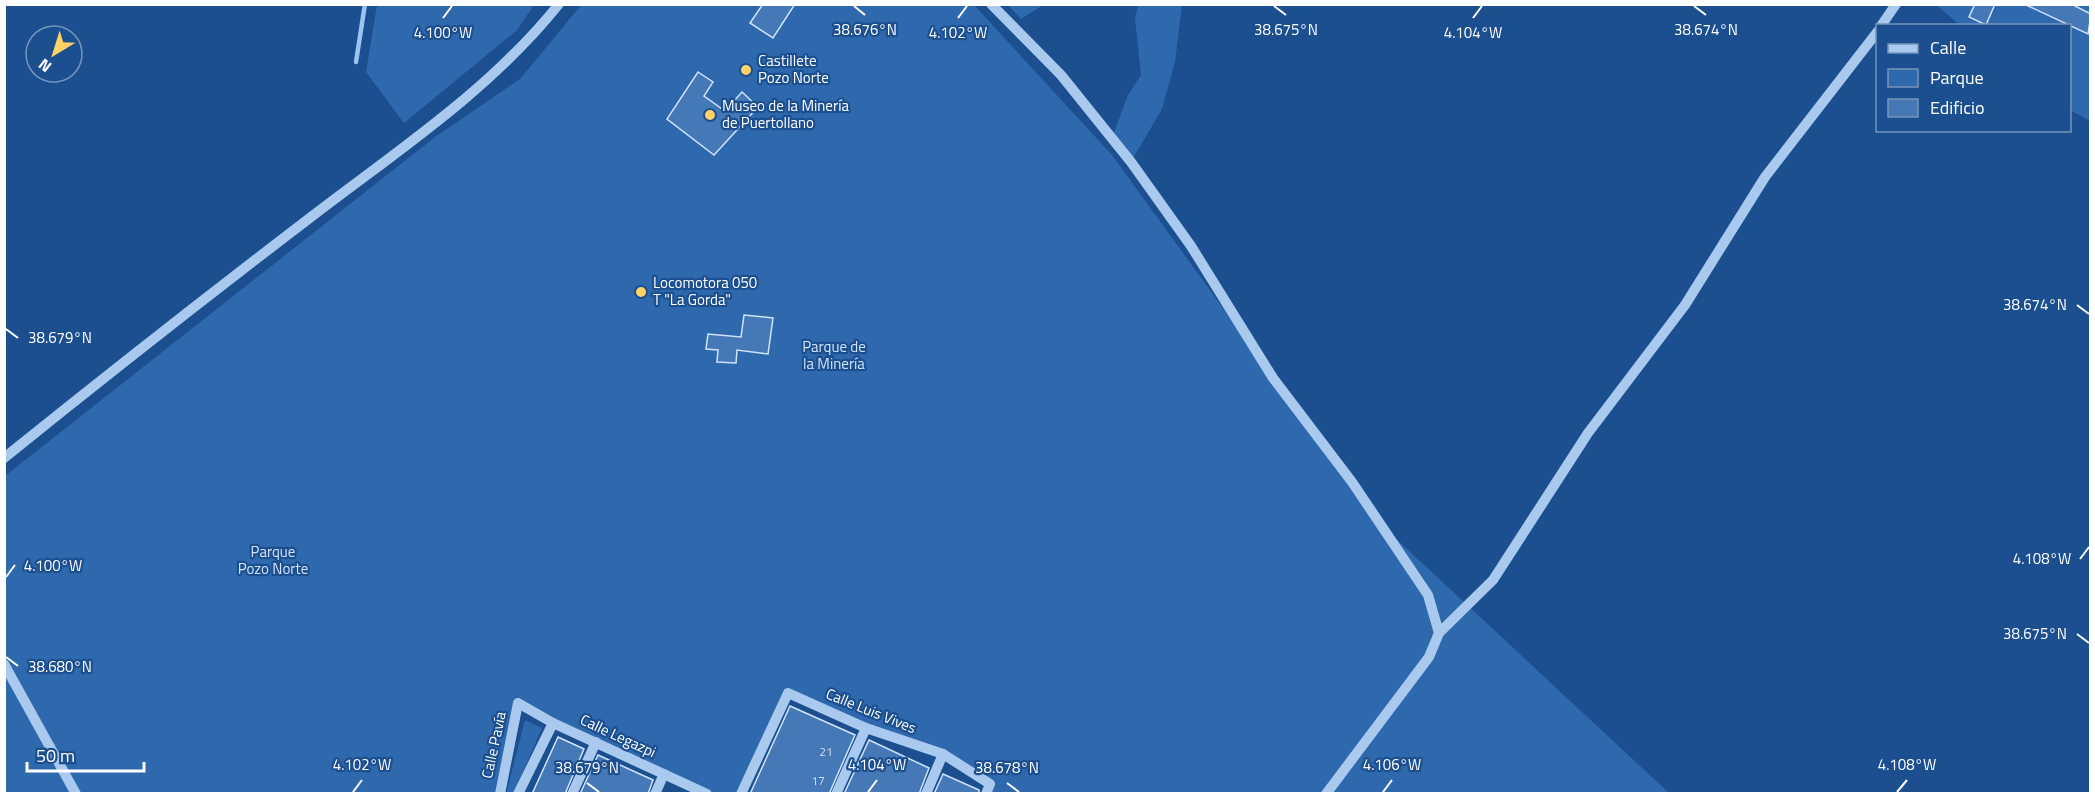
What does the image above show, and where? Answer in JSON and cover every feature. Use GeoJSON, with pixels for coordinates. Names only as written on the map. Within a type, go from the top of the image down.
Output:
{"type":"FeatureCollection","features":[{"type":"Feature","properties":{"kind":"street"},"geometry":{"type":"LineString","coordinates":[[4,458],[110,373],[443,119],[534,35],[559,4]]}},
{"type":"Feature","properties":{"kind":"street"},"geometry":{"type":"LineString","coordinates":[[992,4],[1061,75],[1131,162],[1191,246],[1273,378],[1352,482],[1428,595],[1439,633]]}},
{"type":"Feature","properties":{"kind":"street"},"geometry":{"type":"LineString","coordinates":[[1882,24],[1896,4]]}},
{"type":"Feature","properties":{"kind":"street"},"geometry":{"type":"LineString","coordinates":[[1326,794],[1429,657],[1439,633],[1493,580],[1588,433],[1684,305],[1765,177],[1876,34]]}},
{"type":"Feature","properties":{"kind":"street"},"geometry":{"type":"LineString","coordinates":[[4,664],[76,794]]}},
{"type":"Feature","properties":{"kind":"street","name":"Calle Luis Vives"},"geometry":{"type":"LineString","coordinates":[[741,794],[788,693],[866,728],[943,754],[988,789]]}},
{"type":"Feature","properties":{"kind":"street","name":"Calle Legazpi"},"geometry":{"type":"LineString","coordinates":[[518,703],[553,723],[707,794]]}},
{"type":"Feature","properties":{"kind":"street","name":"Calle Pavía"},"geometry":{"type":"LineString","coordinates":[[500,794],[518,703]]}},
{"type":"Feature","properties":{"kind":"street"},"geometry":{"type":"LineString","coordinates":[[518,794],[553,723]]}},
{"type":"Feature","properties":{"kind":"street"},"geometry":{"type":"LineString","coordinates":[[836,794],[866,728]]}},
{"type":"Feature","properties":{"kind":"street"},"geometry":{"type":"LineString","coordinates":[[572,794],[596,742]]}},
{"type":"Feature","properties":{"kind":"street"},"geometry":{"type":"LineString","coordinates":[[926,794],[943,754]]}},
{"type":"Feature","properties":{"kind":"street"},"geometry":{"type":"LineString","coordinates":[[655,794],[664,774]]}},
{"type":"Feature","properties":{"kind":"green space"},"geometry":{"type":"Polygon","coordinates":[[[377,4],[534,5],[517,30],[404,123],[366,72],[377,4]]]}},
{"type":"Feature","properties":{"kind":"green space","name":"Parque de la Minería"},"geometry":{"type":"Polygon","coordinates":[[[582,4],[974,5],[1112,155],[1378,522],[1669,793],[986,793],[989,784],[943,754],[788,693],[741,793],[708,793],[519,703],[500,793],[5,794],[5,476],[435,137],[520,79],[582,4]]]}},
{"type":"Feature","properties":{"kind":"green space"},"geometry":{"type":"Polygon","coordinates":[[[1008,5],[1043,5],[1021,19],[1008,5]]]}},
{"type":"Feature","properties":{"kind":"green space"},"geometry":{"type":"Polygon","coordinates":[[[1138,5],[1182,5],[1175,62],[1162,109],[1131,162],[1112,138],[1128,95],[1141,75],[1135,19],[1138,5]]]}},
{"type":"Feature","properties":{"kind":"green space"},"geometry":{"type":"Polygon","coordinates":[[[1936,5],[2090,5],[2090,121],[2071,111],[2071,24],[1959,24],[1936,5]]]}},
{"type":"Feature","properties":{"kind":"green space"},"geometry":{"type":"Polygon","coordinates":[[[525,720],[542,728],[514,793],[506,794],[525,720]]]}},
{"type":"Feature","properties":{"kind":"building"},"geometry":{"type":"Polygon","coordinates":[[[763,4],[795,4],[773,38],[750,23],[763,4]]]}},
{"type":"Feature","properties":{"kind":"building"},"geometry":{"type":"Polygon","coordinates":[[[1975,4],[1995,4],[1986,24],[1969,17],[1975,4]]]}},
{"type":"Feature","properties":{"kind":"building"},"geometry":{"type":"Polygon","coordinates":[[[2024,4],[2071,4],[2091,14],[2088,34],[2071,24],[2024,4]]]}},
{"type":"Feature","properties":{"kind":"building","name":"Museo de la Minería de Puertollano"},"geometry":{"type":"Polygon","coordinates":[[[698,72],[713,82],[704,96],[725,111],[742,92],[758,107],[714,155],[667,119],[698,72]]]}},
{"type":"Feature","properties":{"kind":"building"},"geometry":{"type":"Polygon","coordinates":[[[744,315],[773,318],[768,354],[737,350],[736,363],[717,362],[718,350],[706,349],[708,334],[741,337],[744,315]]]}},
{"type":"Feature","properties":{"kind":"building"},"geometry":{"type":"Polygon","coordinates":[[[790,706],[855,735],[829,794],[750,794],[790,706]]]}},
{"type":"Feature","properties":{"kind":"building"},"geometry":{"type":"Polygon","coordinates":[[[558,737],[584,749],[565,794],[532,794],[558,737]]]}},
{"type":"Feature","properties":{"kind":"building"},"geometry":{"type":"Polygon","coordinates":[[[869,740],[929,768],[919,794],[844,794],[869,740]]]}},
{"type":"Feature","properties":{"kind":"building"},"geometry":{"type":"Polygon","coordinates":[[[598,755],[653,780],[648,794],[580,794],[598,755]]]}},
{"type":"Feature","properties":{"kind":"building"},"geometry":{"type":"Polygon","coordinates":[[[943,774],[979,790],[979,794],[934,794],[943,774]]]}},
{"type":"Feature","properties":{"kind":"waterway"},"geometry":{"type":"LineString","coordinates":[[356,62],[365,4]]}},
{"type":"Feature","properties":{"kind":"place","name":"Castillete Pozo Norte"},"geometry":{"type":"Point","coordinates":[746,70]}},
{"type":"Feature","properties":{"kind":"place","name":"Museo de la Minería de Puertollano"},"geometry":{"type":"Point","coordinates":[710,115]}},
{"type":"Feature","properties":{"kind":"place","name":"Locomotora 050 T \"La Gorda\""},"geometry":{"type":"Point","coordinates":[641,292]}},
{"type":"Feature","properties":{"kind":"park label","name":"Parque Pozo Norte"},"geometry":{"type":"Point","coordinates":[273,560]}}]}
